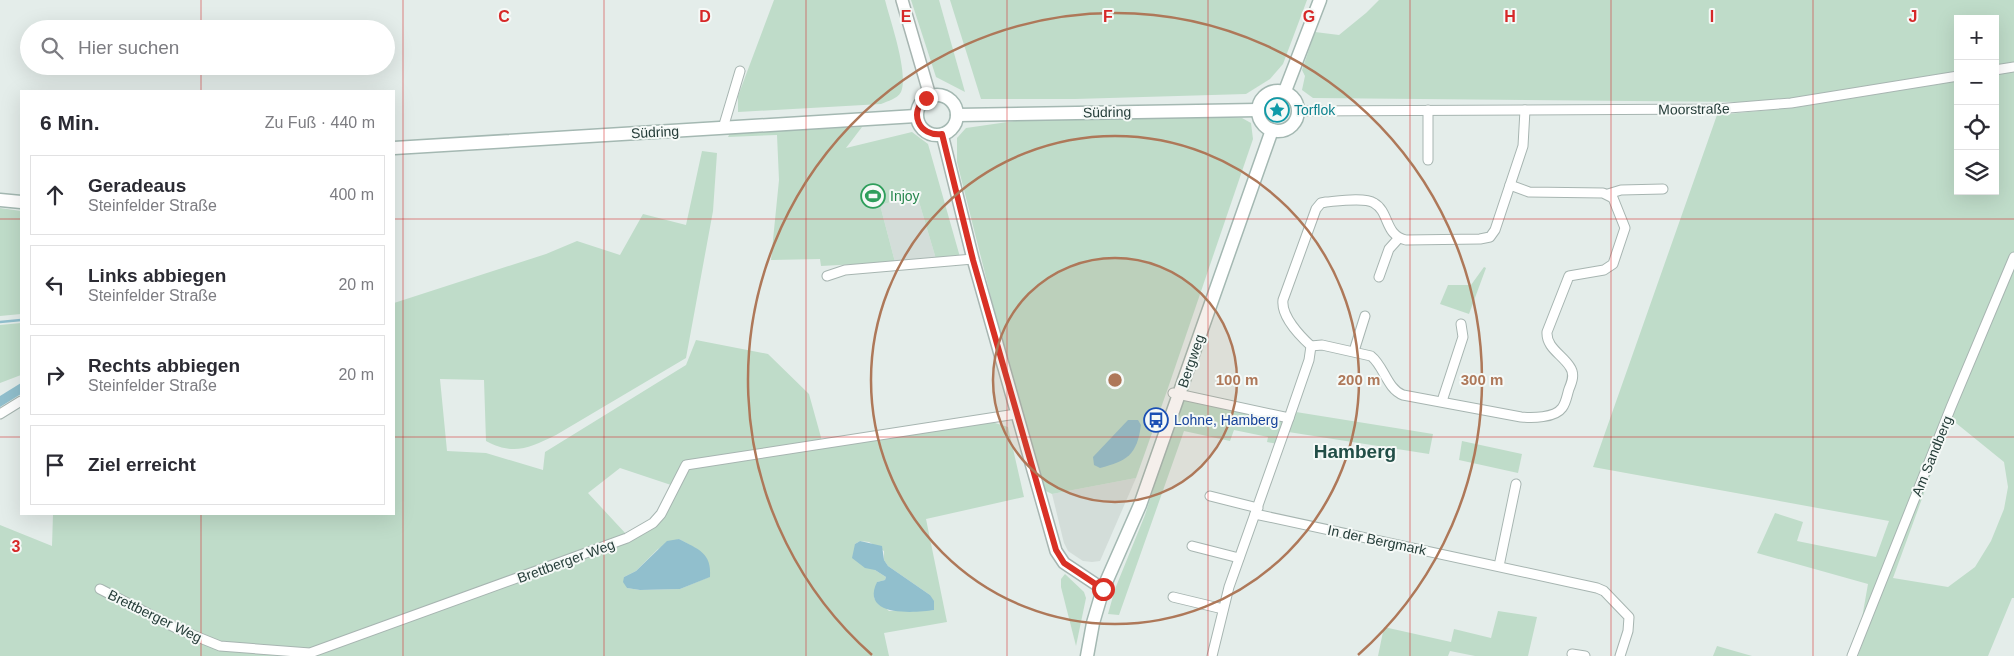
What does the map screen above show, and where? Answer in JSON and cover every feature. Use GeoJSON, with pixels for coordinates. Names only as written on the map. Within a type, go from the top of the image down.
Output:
{"type":"FeatureCollection","features":[{"type":"Feature","properties":{"kind":"main road"},"geometry":{"type":"LineString","coordinates":[[1285,91],[1320,0]]}},
{"type":"Feature","properties":{"kind":"main road"},"geometry":{"type":"LineString","coordinates":[[1278,90],[1285,91],[1296,100],[1298,111],[1295,122],[1288,129],[1272,130],[1260,121],[1258,110],[1260,102],[1266,94],[1278,90]]}},
{"type":"Feature","properties":{"kind":"main road"},"geometry":{"type":"LineString","coordinates":[[940,95],[949,99],[955,106],[957,115],[953,127],[942,134],[927,133],[920,126],[916,116],[919,105],[930,96],[940,95]]}},
{"type":"Feature","properties":{"kind":"main road","name":"Südring"},"geometry":{"type":"LineString","coordinates":[[957,115],[1258,110]]}},
{"type":"Feature","properties":{"kind":"main road","name":"Südring"},"geometry":{"type":"LineString","coordinates":[[395,148],[916,116]]}},
{"type":"Feature","properties":{"kind":"main road","name":"Bergweg"},"geometry":{"type":"LineString","coordinates":[[1087,656],[1093,623],[1103,589],[1140,505],[1176,394],[1272,130]]}},
{"type":"Feature","properties":{"kind":"main road"},"geometry":{"type":"LineString","coordinates":[[0,200],[20,202]]}},
{"type":"Feature","properties":{"kind":"street"},"geometry":{"type":"LineString","coordinates":[[902,0],[930,96]]}},
{"type":"Feature","properties":{"kind":"street"},"geometry":{"type":"LineString","coordinates":[[1999,69],[2014,67]]}},
{"type":"Feature","properties":{"kind":"street"},"geometry":{"type":"LineString","coordinates":[[723,128],[740,71]]}},
{"type":"Feature","properties":{"kind":"street","name":"Moorstraße"},"geometry":{"type":"LineString","coordinates":[[1298,111],[1744,108],[1791,103],[1954,77]]}},
{"type":"Feature","properties":{"kind":"street"},"geometry":{"type":"LineString","coordinates":[[1428,110],[1428,160]]}},
{"type":"Feature","properties":{"kind":"street"},"geometry":{"type":"LineString","coordinates":[[1525,110],[1523,146],[1495,230],[1490,237],[1480,239],[1406,240],[1398,238],[1394,234],[1374,203],[1367,201],[1321,203],[1316,209],[1282,306],[1302,338],[1311,346],[1322,345],[1367,354],[1376,360],[1398,393],[1521,417],[1532,418],[1554,413],[1562,408],[1572,382],[1573,373],[1549,343],[1547,332],[1568,276],[1576,273],[1604,270],[1613,264],[1625,228],[1613,198],[1608,194]]}},
{"type":"Feature","properties":{"kind":"street"},"geometry":{"type":"LineString","coordinates":[[942,134],[973,260],[1056,550],[1064,563],[1103,589]]}},
{"type":"Feature","properties":{"kind":"street"},"geometry":{"type":"LineString","coordinates":[[1510,185],[1529,192],[1595,192],[1608,194],[1621,190],[1663,189]]}},
{"type":"Feature","properties":{"kind":"street"},"geometry":{"type":"LineString","coordinates":[[1379,277],[1389,249],[1398,238]]}},
{"type":"Feature","properties":{"kind":"street","name":"Am Sandberg"},"geometry":{"type":"LineString","coordinates":[[1852,656],[2014,257]]}},
{"type":"Feature","properties":{"kind":"street"},"geometry":{"type":"LineString","coordinates":[[827,276],[845,270],[973,260]]}},
{"type":"Feature","properties":{"kind":"street"},"geometry":{"type":"LineString","coordinates":[[1354,351],[1365,316]]}},
{"type":"Feature","properties":{"kind":"street"},"geometry":{"type":"LineString","coordinates":[[1442,402],[1464,337],[1461,324]]}},
{"type":"Feature","properties":{"kind":"street"},"geometry":{"type":"LineString","coordinates":[[1212,656],[1222,609],[1310,360],[1311,346]]}},
{"type":"Feature","properties":{"kind":"street"},"geometry":{"type":"LineString","coordinates":[[1176,394],[1289,418]]}},
{"type":"Feature","properties":{"kind":"street"},"geometry":{"type":"LineString","coordinates":[[0,414],[20,403]]}},
{"type":"Feature","properties":{"kind":"street","name":"Brettberger Weg"},"geometry":{"type":"LineString","coordinates":[[100,589],[178,629],[220,646],[310,653],[627,538],[653,524],[661,514],[686,465],[1016,414]]}},
{"type":"Feature","properties":{"kind":"street"},"geometry":{"type":"LineString","coordinates":[[1499,566],[1516,484]]}},
{"type":"Feature","properties":{"kind":"street","name":"In der Bergmark"},"geometry":{"type":"LineString","coordinates":[[1210,496],[1256,511],[1604,591],[1629,618],[1628,630],[1620,656]]}},
{"type":"Feature","properties":{"kind":"street"},"geometry":{"type":"LineString","coordinates":[[1192,546],[1239,558]]}},
{"type":"Feature","properties":{"kind":"street"},"geometry":{"type":"LineString","coordinates":[[1173,598],[1222,609]]}},
{"type":"Feature","properties":{"kind":"street"},"geometry":{"type":"LineString","coordinates":[[1572,654],[1585,656]]}},
{"type":"Feature","properties":{"kind":"shaded area"},"geometry":{"type":"Polygon","coordinates":[[[917,195],[936,259],[895,262],[880,205],[917,195]]]}},
{"type":"Feature","properties":{"kind":"shaded area"},"geometry":{"type":"Polygon","coordinates":[[[1136,478],[1100,561],[1083,561],[1068,551],[1064,543],[1052,494],[1136,478]]]}},
{"type":"Feature","properties":{"kind":"green space"},"geometry":{"type":"Polygon","coordinates":[[[774,0],[885,0],[901,60],[903,83],[901,92],[892,100],[881,104],[738,112],[738,96],[774,0]]]}},
{"type":"Feature","properties":{"kind":"green space"},"geometry":{"type":"Polygon","coordinates":[[[911,0],[939,0],[965,92],[936,77],[911,0]]]}},
{"type":"Feature","properties":{"kind":"green space"},"geometry":{"type":"Polygon","coordinates":[[[950,0],[1307,0],[1283,64],[1270,79],[1246,94],[1075,99],[981,99],[950,0]]]}},
{"type":"Feature","properties":{"kind":"green space"},"geometry":{"type":"Polygon","coordinates":[[[1379,0],[2014,0],[2014,62],[1999,64],[1999,15],[1954,15],[1954,72],[1791,98],[1743,102],[1313,98],[1302,90],[1305,76],[1302,70],[1315,32],[1339,35],[1379,0]]]}},
{"type":"Feature","properties":{"kind":"green space"},"geometry":{"type":"Polygon","coordinates":[[[2014,71],[2014,598],[2012,598],[1988,656],[1858,656],[1867,630],[1862,618],[1868,584],[1757,553],[1775,513],[1803,522],[1797,541],[1876,557],[1889,521],[1593,467],[1717,115],[1792,108],[1954,82],[1954,195],[1999,195],[1999,73],[2014,71]],[[1951,419],[1893,578],[1948,587],[1975,567],[1991,541],[2004,509],[2008,487],[2004,462],[1951,419]]]}},
{"type":"Feature","properties":{"kind":"green space"},"geometry":{"type":"Polygon","coordinates":[[[1242,118],[1251,123],[1253,139],[1136,478],[1052,494],[1042,489],[1018,405],[957,162],[957,138],[966,128],[1028,119],[1242,118]]]}},
{"type":"Feature","properties":{"kind":"green space"},"geometry":{"type":"Polygon","coordinates":[[[862,127],[846,148],[912,132],[928,144],[960,257],[936,259],[917,195],[880,205],[895,262],[821,266],[820,259],[771,260],[779,180],[777,135],[728,137],[730,133],[862,127]]]}},
{"type":"Feature","properties":{"kind":"green space"},"geometry":{"type":"Polygon","coordinates":[[[702,151],[717,153],[713,211],[686,358],[556,435],[529,447],[513,449],[496,446],[486,441],[484,380],[440,379],[447,451],[486,453],[543,470],[545,452],[686,365],[696,340],[768,354],[809,394],[822,441],[683,462],[671,485],[620,468],[588,493],[627,535],[590,550],[592,557],[629,542],[655,526],[688,468],[992,422],[1008,427],[1024,497],[926,519],[947,622],[884,633],[889,656],[0,656],[0,525],[52,546],[53,515],[395,515],[395,303],[546,254],[577,241],[620,255],[643,214],[686,225],[702,151]],[[679,539],[658,549],[636,571],[624,577],[627,588],[640,590],[680,589],[709,577],[708,563],[697,549],[679,539]],[[860,541],[855,544],[875,570],[886,577],[885,580],[877,582],[874,598],[889,611],[934,610],[930,595],[888,566],[884,560],[884,551],[869,542],[860,541]]]}},
{"type":"Feature","properties":{"kind":"green space"},"geometry":{"type":"Polygon","coordinates":[[[0,208],[20,211],[20,314],[0,316],[0,208]]]}},
{"type":"Feature","properties":{"kind":"green space"},"geometry":{"type":"Polygon","coordinates":[[[1484,267],[1486,268],[1469,314],[1440,304],[1448,285],[1471,285],[1484,267]]]}},
{"type":"Feature","properties":{"kind":"green space"},"geometry":{"type":"Polygon","coordinates":[[[20,323],[20,375],[0,383],[0,325],[20,323]]]}},
{"type":"Feature","properties":{"kind":"green space"},"geometry":{"type":"Polygon","coordinates":[[[1182,399],[1290,422],[1296,412],[1433,434],[1429,454],[1282,431],[1277,444],[1267,442],[1268,437],[1234,430],[1230,441],[1184,431],[1119,615],[1108,614],[1115,589],[1145,515],[1182,399]]]}},
{"type":"Feature","properties":{"kind":"green space"},"geometry":{"type":"Polygon","coordinates":[[[1462,441],[1522,454],[1518,473],[1459,460],[1462,441]]]}},
{"type":"Feature","properties":{"kind":"green space"},"geometry":{"type":"Polygon","coordinates":[[[1065,574],[1084,592],[1086,598],[1076,646],[1061,587],[1061,579],[1065,574]]]}},
{"type":"Feature","properties":{"kind":"green space"},"geometry":{"type":"Polygon","coordinates":[[[1498,611],[1537,617],[1528,656],[1475,656],[1450,651],[1448,656],[1378,656],[1384,627],[1451,642],[1454,629],[1491,638],[1498,611]]]}},
{"type":"Feature","properties":{"kind":"green space"},"geometry":{"type":"Polygon","coordinates":[[[1717,646],[1752,656],[1713,656],[1717,646]]]}},
{"type":"Feature","properties":{"kind":"water"},"geometry":{"type":"Polygon","coordinates":[[[20,384],[20,395],[0,407],[0,396],[20,384]]]}},
{"type":"Feature","properties":{"kind":"water"},"geometry":{"type":"Polygon","coordinates":[[[1128,420],[1138,420],[1141,425],[1137,443],[1133,450],[1117,463],[1100,468],[1094,465],[1093,457],[1128,420]]]}},
{"type":"Feature","properties":{"kind":"water"},"geometry":{"type":"Polygon","coordinates":[[[679,539],[698,549],[706,557],[709,562],[710,577],[680,589],[640,590],[627,588],[623,582],[624,577],[636,571],[667,541],[679,539]]]}},
{"type":"Feature","properties":{"kind":"water"},"geometry":{"type":"Polygon","coordinates":[[[860,541],[882,546],[884,560],[888,566],[930,595],[934,601],[934,610],[903,612],[882,607],[876,602],[874,593],[877,582],[885,580],[886,577],[875,570],[865,568],[852,558],[855,544],[860,541]]]}},
{"type":"Feature","properties":{"kind":"waterway"},"geometry":{"type":"LineString","coordinates":[[0,322],[20,320]]}},
{"type":"Feature","properties":{"kind":"place","name":"Torflok"},"geometry":{"type":"Point","coordinates":[1277,110]}},
{"type":"Feature","properties":{"kind":"place","name":"Injoy"},"geometry":{"type":"Point","coordinates":[873,196]}},
{"type":"Feature","properties":{"kind":"place","name":"Lohne, Hamberg"},"geometry":{"type":"Point","coordinates":[1156,420]}},
{"type":"Feature","properties":{"kind":"district","name":"Hamberg"},"geometry":{"type":"Point","coordinates":[1355,451]}},
{"type":"Feature","properties":{"kind":"route"},"geometry":{"type":"LineString","coordinates":[[926,98],[919,105],[916,116],[920,126],[927,133],[933,135],[942,134],[973,260],[1056,550],[1064,563],[1103,589]]}}]}
